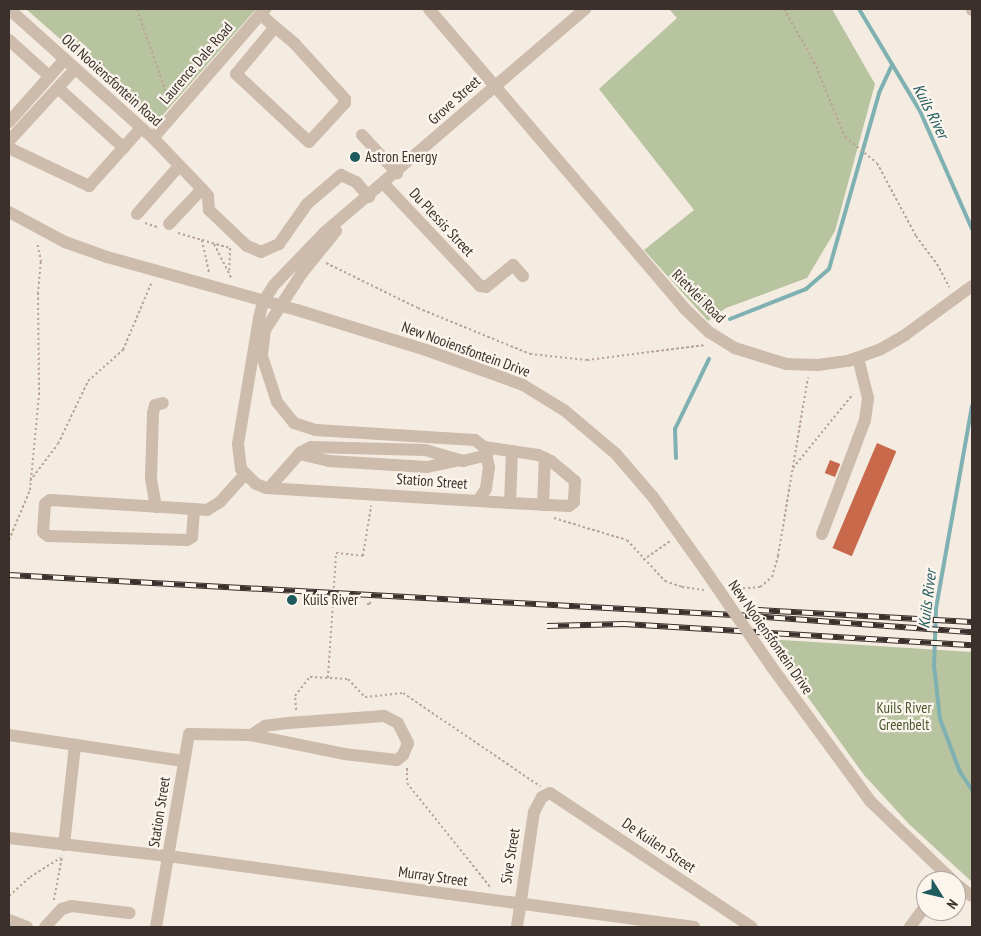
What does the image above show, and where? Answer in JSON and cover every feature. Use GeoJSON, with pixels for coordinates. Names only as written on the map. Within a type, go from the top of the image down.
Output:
{"type":"FeatureCollection","features":[{"type":"Feature","properties":{"kind":"street","name":"Rietvlei Road"},"geometry":{"type":"LineString","coordinates":[[429,9],[684,308],[709,332],[735,348],[774,362],[818,365],[858,358],[905,335],[955,292],[972,286]]}},
{"type":"Feature","properties":{"kind":"street","name":"Grove Street"},"geometry":{"type":"LineString","coordinates":[[263,302],[274,285],[308,248],[585,9]]}},
{"type":"Feature","properties":{"kind":"street","name":"Laurence Dale Road"},"geometry":{"type":"LineString","coordinates":[[153,138],[262,11]]}},
{"type":"Feature","properties":{"kind":"street"},"geometry":{"type":"LineString","coordinates":[[262,11],[275,27],[345,99],[345,103],[309,142],[236,74],[275,27]]}},
{"type":"Feature","properties":{"kind":"street","name":"Old Nooiensfontein Road"},"geometry":{"type":"LineString","coordinates":[[11,14],[65,59],[153,138],[202,189]]}},
{"type":"Feature","properties":{"kind":"street"},"geometry":{"type":"LineString","coordinates":[[9,40],[49,76]]}},
{"type":"Feature","properties":{"kind":"street"},"geometry":{"type":"LineString","coordinates":[[9,122],[65,59]]}},
{"type":"Feature","properties":{"kind":"street"},"geometry":{"type":"LineString","coordinates":[[9,141],[76,69]]}},
{"type":"Feature","properties":{"kind":"street"},"geometry":{"type":"LineString","coordinates":[[58,88],[124,148]]}},
{"type":"Feature","properties":{"kind":"street"},"geometry":{"type":"LineString","coordinates":[[9,148],[85,186],[93,184],[141,128]]}},
{"type":"Feature","properties":{"kind":"street"},"geometry":{"type":"LineString","coordinates":[[362,135],[397,173]]}},
{"type":"Feature","properties":{"kind":"street"},"geometry":{"type":"LineString","coordinates":[[139,218],[179,166]]}},
{"type":"Feature","properties":{"kind":"street"},"geometry":{"type":"LineString","coordinates":[[168,228],[202,189],[208,196],[209,210],[248,246],[261,252],[279,244],[307,204],[341,175],[356,182],[369,196]]}},
{"type":"Feature","properties":{"kind":"street","name":"Du Plessis Street"},"geometry":{"type":"LineString","coordinates":[[384,184],[477,282],[486,288],[513,265],[523,276]]}},
{"type":"Feature","properties":{"kind":"street","name":"New Nooiensfontein Drive"},"geometry":{"type":"LineString","coordinates":[[9,212],[65,242],[99,254],[426,350],[504,377],[543,396],[591,431],[634,473],[771,666],[870,801],[940,871]]}},
{"type":"Feature","properties":{"kind":"street","name":"Grove Street"},"geometry":{"type":"LineString","coordinates":[[279,306],[346,217]]}},
{"type":"Feature","properties":{"kind":"street"},"geometry":{"type":"LineString","coordinates":[[194,509],[192,537],[187,540],[48,536],[43,532],[45,504],[50,500],[156,507],[194,509],[207,510],[217,505],[245,474],[238,460],[238,444],[263,302]]}},
{"type":"Feature","properties":{"kind":"street"},"geometry":{"type":"LineString","coordinates":[[279,306],[265,330],[262,356],[277,402],[294,423],[316,430],[475,440],[486,451]]}},
{"type":"Feature","properties":{"kind":"street"},"geometry":{"type":"LineString","coordinates":[[822,534],[865,420],[868,398],[858,358]]}},
{"type":"Feature","properties":{"kind":"street"},"geometry":{"type":"LineString","coordinates":[[156,507],[151,478],[152,413],[155,405],[163,402]]}},
{"type":"Feature","properties":{"kind":"street"},"geometry":{"type":"LineString","coordinates":[[269,488],[299,454],[310,446],[366,446],[426,450],[458,460],[468,461],[486,451],[512,451],[545,458],[573,478],[575,485],[574,502],[569,506],[510,503],[479,499]]}},
{"type":"Feature","properties":{"kind":"street","name":"Station Street"},"geometry":{"type":"LineString","coordinates":[[245,474],[256,484],[269,488],[479,499],[487,483],[486,451]]}},
{"type":"Feature","properties":{"kind":"street"},"geometry":{"type":"LineString","coordinates":[[510,503],[512,451]]}},
{"type":"Feature","properties":{"kind":"street"},"geometry":{"type":"LineString","coordinates":[[299,454],[328,461],[427,467],[458,460]]}},
{"type":"Feature","properties":{"kind":"street"},"geometry":{"type":"LineString","coordinates":[[543,504],[545,458]]}},
{"type":"Feature","properties":{"kind":"street","name":"Station Street"},"geometry":{"type":"LineString","coordinates":[[156,927],[189,734],[251,735],[344,754],[397,760],[404,754],[408,743],[398,723],[384,716],[265,726],[251,735]]}},
{"type":"Feature","properties":{"kind":"street"},"geometry":{"type":"LineString","coordinates":[[9,735],[183,761]]}},
{"type":"Feature","properties":{"kind":"street"},"geometry":{"type":"LineString","coordinates":[[64,845],[75,745]]}},
{"type":"Feature","properties":{"kind":"street","name":"Sive Street"},"geometry":{"type":"LineString","coordinates":[[517,927],[534,812],[546,793]]}},
{"type":"Feature","properties":{"kind":"street","name":"De Kuilen Street"},"geometry":{"type":"LineString","coordinates":[[546,793],[557,795],[749,927]]}},
{"type":"Feature","properties":{"kind":"street","name":"Murray Street"},"geometry":{"type":"LineString","coordinates":[[9,838],[168,856],[694,927]]}},
{"type":"Feature","properties":{"kind":"street"},"geometry":{"type":"LineString","coordinates":[[48,924],[71,906],[130,913]]}},
{"type":"Feature","properties":{"kind":"street"},"geometry":{"type":"LineString","coordinates":[[9,920],[27,927]]}},
{"type":"Feature","properties":{"kind":"path"},"geometry":{"type":"LineString","coordinates":[[137,9],[169,101],[177,110]]}},
{"type":"Feature","properties":{"kind":"path"},"geometry":{"type":"LineString","coordinates":[[784,9],[814,62],[849,141],[876,164],[916,236],[955,292]]}},
{"type":"Feature","properties":{"kind":"path"},"geometry":{"type":"LineString","coordinates":[[139,218],[230,248],[229,273]]}},
{"type":"Feature","properties":{"kind":"path"},"geometry":{"type":"LineString","coordinates":[[9,540],[30,481],[39,395],[38,294],[41,262],[36,240]]}},
{"type":"Feature","properties":{"kind":"path"},"geometry":{"type":"LineString","coordinates":[[202,240],[210,274]]}},
{"type":"Feature","properties":{"kind":"path"},"geometry":{"type":"LineString","coordinates":[[214,243],[232,280]]}},
{"type":"Feature","properties":{"kind":"path"},"geometry":{"type":"LineString","coordinates":[[322,261],[418,308],[530,354],[587,360],[667,352],[710,343]]}},
{"type":"Feature","properties":{"kind":"path"},"geometry":{"type":"LineString","coordinates":[[30,481],[58,444],[88,381],[123,350],[151,284]]}},
{"type":"Feature","properties":{"kind":"path"},"geometry":{"type":"LineString","coordinates":[[725,589],[760,586],[772,577],[778,556],[808,375]]}},
{"type":"Feature","properties":{"kind":"path"},"geometry":{"type":"LineString","coordinates":[[793,468],[865,381]]}},
{"type":"Feature","properties":{"kind":"path"},"geometry":{"type":"LineString","coordinates":[[328,678],[336,554],[364,556],[370,510]]}},
{"type":"Feature","properties":{"kind":"path"},"geometry":{"type":"LineString","coordinates":[[552,518],[627,540],[656,574],[671,584],[711,590]]}},
{"type":"Feature","properties":{"kind":"path"},"geometry":{"type":"LineString","coordinates":[[643,560],[672,539]]}},
{"type":"Feature","properties":{"kind":"path"},"geometry":{"type":"LineString","coordinates":[[295,605],[296,595]]}},
{"type":"Feature","properties":{"kind":"path"},"geometry":{"type":"LineString","coordinates":[[370,608],[371,599]]}},
{"type":"Feature","properties":{"kind":"path"},"geometry":{"type":"LineString","coordinates":[[306,600],[359,603]]}},
{"type":"Feature","properties":{"kind":"path"},"geometry":{"type":"LineString","coordinates":[[295,707],[295,696],[310,677],[348,679],[365,697],[403,693],[534,779]]}},
{"type":"Feature","properties":{"kind":"path"},"geometry":{"type":"LineString","coordinates":[[407,769],[408,783],[492,890]]}},
{"type":"Feature","properties":{"kind":"path"},"geometry":{"type":"LineString","coordinates":[[48,924],[64,845]]}},
{"type":"Feature","properties":{"kind":"path"},"geometry":{"type":"LineString","coordinates":[[9,896],[30,877],[61,858]]}},
{"type":"Feature","properties":{"kind":"green space"},"geometry":{"type":"Polygon","coordinates":[[[26,9],[256,9],[156,123],[26,9]]]}},
{"type":"Feature","properties":{"kind":"green space"},"geometry":{"type":"Polygon","coordinates":[[[669,9],[832,9],[875,84],[835,231],[807,278],[726,308],[708,321],[644,250],[694,210],[599,89],[677,18],[669,9]]]}},
{"type":"Feature","properties":{"kind":"green space","name":"Kuils River Greenbelt"},"geometry":{"type":"Polygon","coordinates":[[[766,639],[972,652],[972,882],[966,876],[966,871],[960,871],[909,824],[864,775],[766,639]]]}},
{"type":"Feature","properties":{"kind":"building"},"geometry":{"type":"Polygon","coordinates":[[[877,443],[896,451],[852,556],[832,548],[877,443]]]}},
{"type":"Feature","properties":{"kind":"building"},"geometry":{"type":"Polygon","coordinates":[[[830,460],[840,464],[835,477],[825,473],[830,460]]]}},
{"type":"Feature","properties":{"kind":"waterway","name":"Kuils River"},"geometry":{"type":"LineString","coordinates":[[859,9],[920,111],[972,229]]}},
{"type":"Feature","properties":{"kind":"waterway"},"geometry":{"type":"LineString","coordinates":[[730,319],[806,289],[829,269],[879,93],[892,65]]}},
{"type":"Feature","properties":{"kind":"waterway"},"geometry":{"type":"LineString","coordinates":[[676,458],[675,429],[709,359]]}},
{"type":"Feature","properties":{"kind":"waterway","name":"Kuils River"},"geometry":{"type":"LineString","coordinates":[[972,406],[936,609],[934,665],[940,719],[960,772],[972,790]]}},
{"type":"Feature","properties":{"kind":"railway"},"geometry":{"type":"LineString","coordinates":[[9,575],[752,616],[972,632]]}},
{"type":"Feature","properties":{"kind":"railway"},"geometry":{"type":"LineString","coordinates":[[758,610],[972,622]]}},
{"type":"Feature","properties":{"kind":"railway"},"geometry":{"type":"LineString","coordinates":[[547,626],[624,624],[972,645]]}},
{"type":"Feature","properties":{"kind":"place","name":"Astron Energy"},"geometry":{"type":"Point","coordinates":[355,157]}},
{"type":"Feature","properties":{"kind":"place","name":"Kuils River"},"geometry":{"type":"Point","coordinates":[292,600]}}]}
